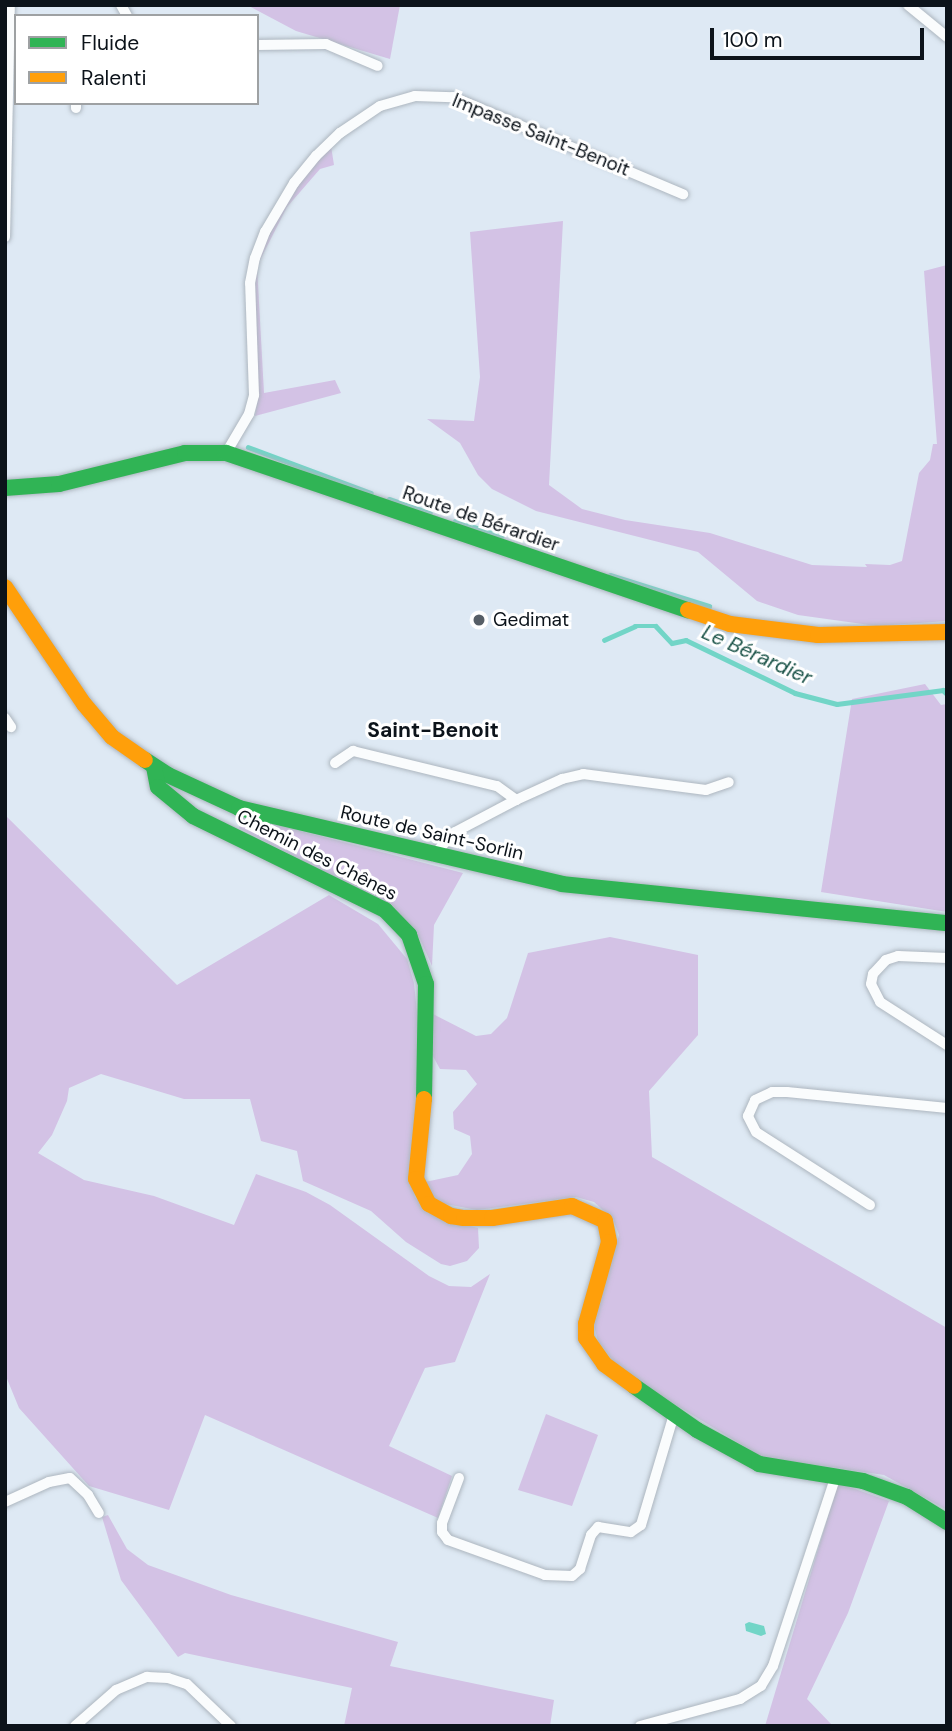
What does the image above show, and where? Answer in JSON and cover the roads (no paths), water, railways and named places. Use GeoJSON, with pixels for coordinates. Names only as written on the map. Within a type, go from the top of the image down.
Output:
{"type":"FeatureCollection","features":[{"type":"Feature","properties":{"kind":"street"},"geometry":{"type":"LineString","coordinates":[[5,237],[10,5]]}},
{"type":"Feature","properties":{"kind":"street"},"geometry":{"type":"LineString","coordinates":[[908,5],[947,37]]}},
{"type":"Feature","properties":{"kind":"street"},"geometry":{"type":"LineString","coordinates":[[259,45],[326,44],[378,66]]}},
{"type":"Feature","properties":{"kind":"street","name":"Impasse Saint-Benoit"},"geometry":{"type":"LineString","coordinates":[[226,453],[249,414],[254,395],[250,283],[255,258],[265,232],[294,183],[316,156],[340,133],[372,110],[415,96],[453,97],[683,194]]}},
{"type":"Feature","properties":{"kind":"street","name":"Route de Bérardier"},"geometry":{"type":"LineString","coordinates":[[5,488],[59,484],[185,453],[226,453],[730,624],[818,635],[947,632]]}},
{"type":"Feature","properties":{"kind":"street","name":"Route de Saint-Sorlin"},"geometry":{"type":"LineString","coordinates":[[5,587],[10,605],[97,720],[127,749],[154,767],[239,808],[433,856],[562,884],[947,923]]}},
{"type":"Feature","properties":{"kind":"street"},"geometry":{"type":"LineString","coordinates":[[335,763],[353,751],[497,786],[516,800]]}},
{"type":"Feature","properties":{"kind":"street","name":"Chemin des Chênes"},"geometry":{"type":"LineString","coordinates":[[154,767],[158,787],[193,816],[335,884],[385,910],[399,922],[417,950],[426,984],[425,1085],[415,1179],[421,1192],[439,1210],[464,1218],[492,1218],[572,1206],[597,1215],[605,1221],[609,1242],[586,1324],[586,1338],[604,1364],[674,1414],[759,1464],[863,1481],[907,1497],[947,1522]]}},
{"type":"Feature","properties":{"kind":"street"},"geometry":{"type":"LineString","coordinates":[[433,856],[455,832],[562,779],[583,774],[706,790],[729,782]]}},
{"type":"Feature","properties":{"kind":"street"},"geometry":{"type":"LineString","coordinates":[[947,958],[898,956],[886,960],[873,974],[871,984],[880,1002],[947,1045]]}},
{"type":"Feature","properties":{"kind":"street"},"geometry":{"type":"LineString","coordinates":[[870,1205],[756,1132],[748,1116],[755,1100],[772,1092],[947,1108]]}},
{"type":"Feature","properties":{"kind":"street"},"geometry":{"type":"LineString","coordinates":[[459,1478],[442,1523],[442,1532],[448,1540],[545,1576],[572,1576],[580,1569],[591,1535],[598,1527],[631,1532],[641,1524],[674,1414]]}},
{"type":"Feature","properties":{"kind":"street"},"geometry":{"type":"LineString","coordinates":[[640,1726],[740,1699],[761,1686],[773,1666],[836,1475]]}},
{"type":"Feature","properties":{"kind":"street"},"geometry":{"type":"LineString","coordinates":[[5,1502],[50,1482],[70,1478],[89,1495],[99,1513]]}},
{"type":"Feature","properties":{"kind":"street"},"geometry":{"type":"LineString","coordinates":[[75,1726],[116,1690],[147,1677],[168,1678],[187,1684],[232,1726]]}},
{"type":"Feature","properties":{"kind":"waterway"},"geometry":{"type":"LineString","coordinates":[[248,447],[371,493]]}},
{"type":"Feature","properties":{"kind":"waterway"},"geometry":{"type":"LineString","coordinates":[[389,499],[430,513]]}},
{"type":"Feature","properties":{"kind":"waterway"},"geometry":{"type":"LineString","coordinates":[[455,521],[502,536]]}},
{"type":"Feature","properties":{"kind":"waterway"},"geometry":{"type":"LineString","coordinates":[[610,575],[709,606]]}},
{"type":"Feature","properties":{"kind":"waterway","name":"Le Bérardier"},"geometry":{"type":"LineString","coordinates":[[604,640],[635,626],[656,626],[672,643],[686,640],[795,693],[837,704],[943,690],[947,694]]}},
{"type":"Feature","properties":{"kind":"place","name":"Gedimat"},"geometry":{"type":"Point","coordinates":[479,620]}},
{"type":"Feature","properties":{"kind":"district","name":"Saint-Benoit"},"geometry":{"type":"Point","coordinates":[433,730]}}]}
